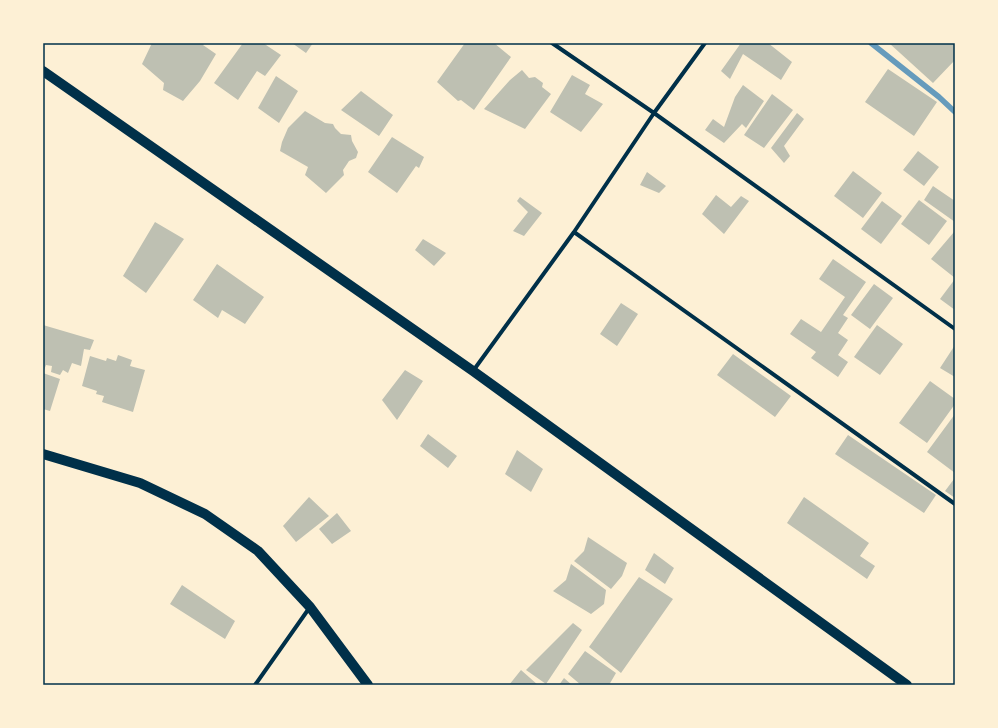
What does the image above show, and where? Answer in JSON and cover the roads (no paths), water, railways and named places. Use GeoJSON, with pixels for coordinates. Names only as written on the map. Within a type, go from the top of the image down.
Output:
{"type":"FeatureCollection","features":[{"type":"Feature","properties":{"kind":"main road"},"geometry":{"type":"LineString","coordinates":[[43,71],[473,371],[907,685]]}},
{"type":"Feature","properties":{"kind":"main road"},"geometry":{"type":"LineString","coordinates":[[43,454],[140,483],[205,514],[258,550],[310,607],[368,685]]}},
{"type":"Feature","properties":{"kind":"street"},"geometry":{"type":"LineString","coordinates":[[552,43],[654,113],[955,329]]}},
{"type":"Feature","properties":{"kind":"street"},"geometry":{"type":"LineString","coordinates":[[473,371],[574,232],[654,113],[705,43]]}},
{"type":"Feature","properties":{"kind":"street"},"geometry":{"type":"LineString","coordinates":[[574,232],[955,504]]}},
{"type":"Feature","properties":{"kind":"street"},"geometry":{"type":"LineString","coordinates":[[255,685],[310,607]]}},
{"type":"Feature","properties":{"kind":"waterway"},"geometry":{"type":"LineString","coordinates":[[871,43],[939,97],[955,112]]}}]}
